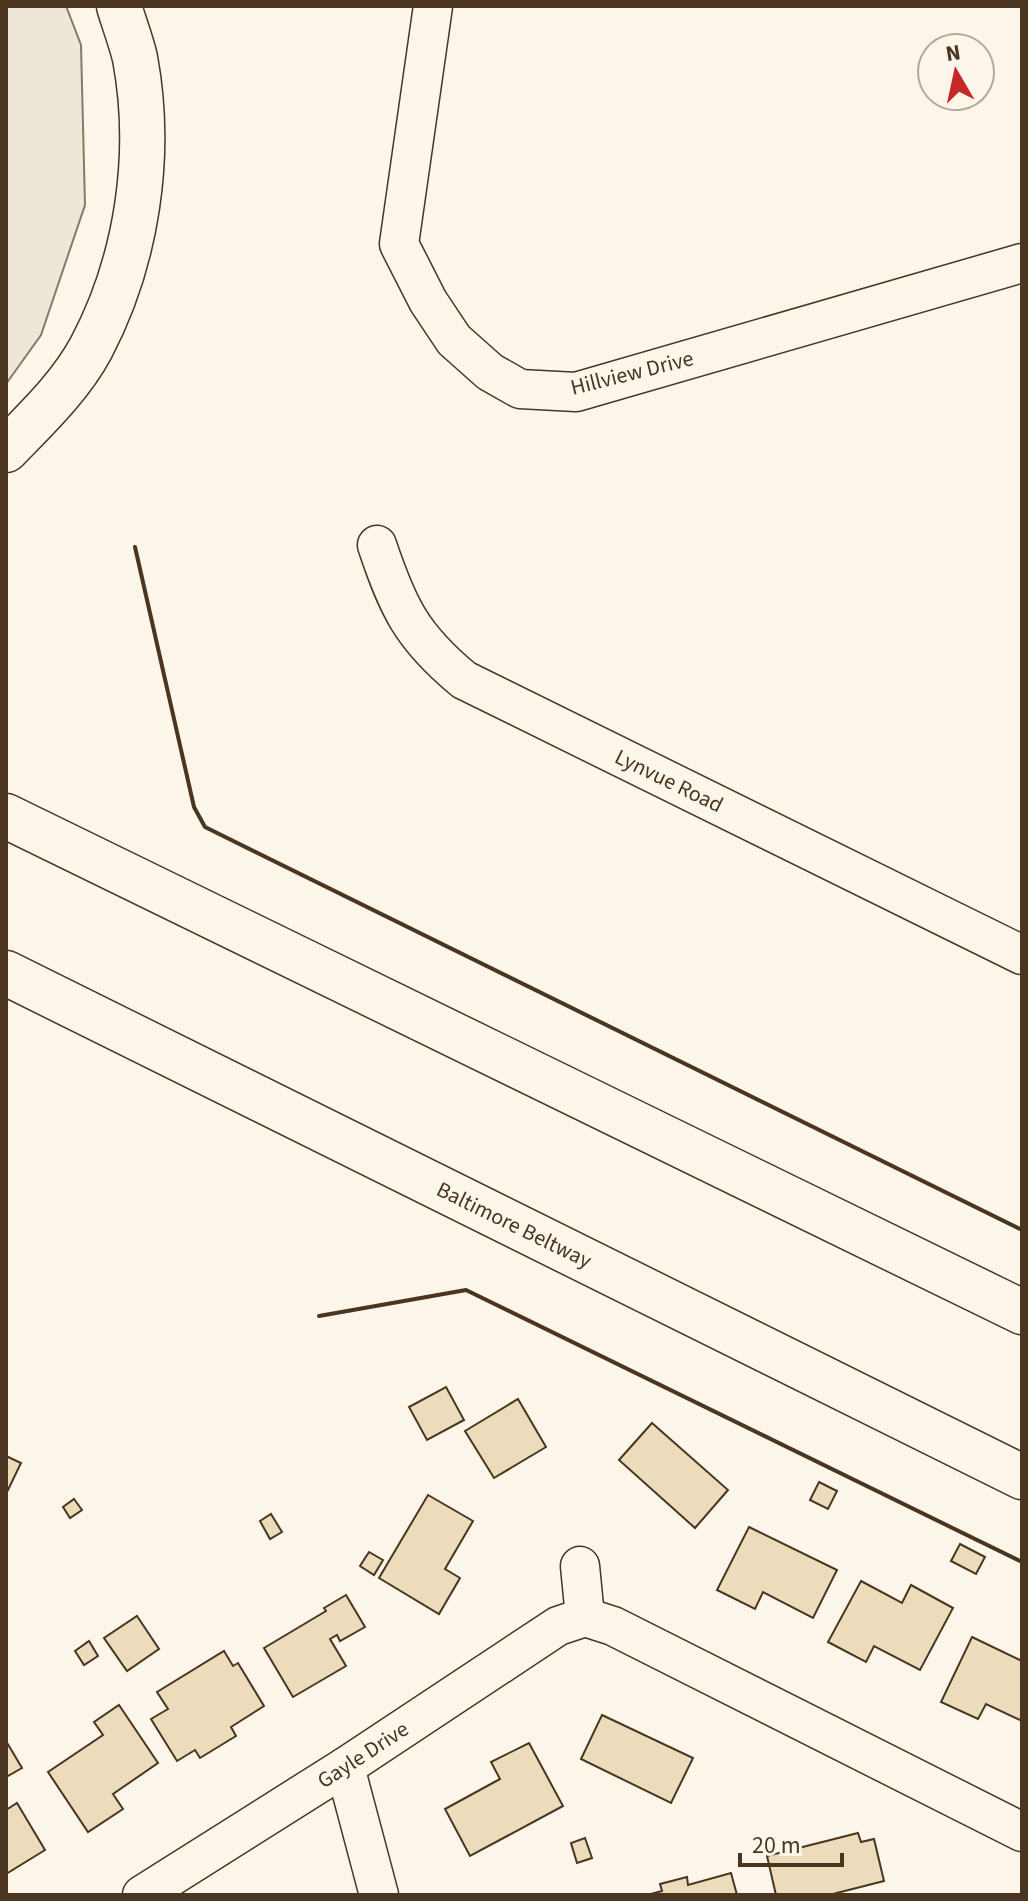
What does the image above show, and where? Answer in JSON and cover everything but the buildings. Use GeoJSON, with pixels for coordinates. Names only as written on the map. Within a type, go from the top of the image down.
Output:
{"type":"FeatureCollection","features":[{"type":"Feature","properties":{"kind":"highway"},"geometry":{"type":"LineString","coordinates":[[6,450],[51,404],[90,349],[121,277],[137,208],[142,130],[135,58],[119,6]]}},
{"type":"Feature","properties":{"kind":"highway"},"geometry":{"type":"LineString","coordinates":[[6,816],[1022,1312]]}},
{"type":"Feature","properties":{"kind":"highway","name":"Baltimore Beltway"},"geometry":{"type":"LineString","coordinates":[[6,973],[1022,1477]]}},
{"type":"Feature","properties":{"kind":"street","name":"Hillview Drive"},"geometry":{"type":"LineString","coordinates":[[433,6],[399,244],[428,301],[454,340],[490,372],[520,389],[576,392],[1022,263]]}},
{"type":"Feature","properties":{"kind":"street","name":"Lynvue Road"},"geometry":{"type":"LineString","coordinates":[[377,545],[390,584],[409,624],[435,656],[464,680],[1022,955]]}},
{"type":"Feature","properties":{"kind":"street"},"geometry":{"type":"LineString","coordinates":[[580,1566],[585,1617],[613,1626],[1022,1832]]}},
{"type":"Feature","properties":{"kind":"street","name":"Gayle Drive"},"geometry":{"type":"LineString","coordinates":[[142,1895],[345,1767],[558,1626],[585,1617]]}},
{"type":"Feature","properties":{"kind":"street"},"geometry":{"type":"LineString","coordinates":[[345,1767],[379,1895]]}},
{"type":"Feature","properties":{"kind":"shaded area"},"geometry":{"type":"Polygon","coordinates":[[[6,6],[66,6],[81,45],[85,205],[41,335],[6,384],[6,6]]]}},
{"type":"Feature","properties":{"kind":"wall"},"geometry":{"type":"LineString","coordinates":[[135,547],[194,807],[205,827],[1022,1230]]}},
{"type":"Feature","properties":{"kind":"wall"},"geometry":{"type":"LineString","coordinates":[[319,1316],[466,1290],[1022,1562]]}}]}
